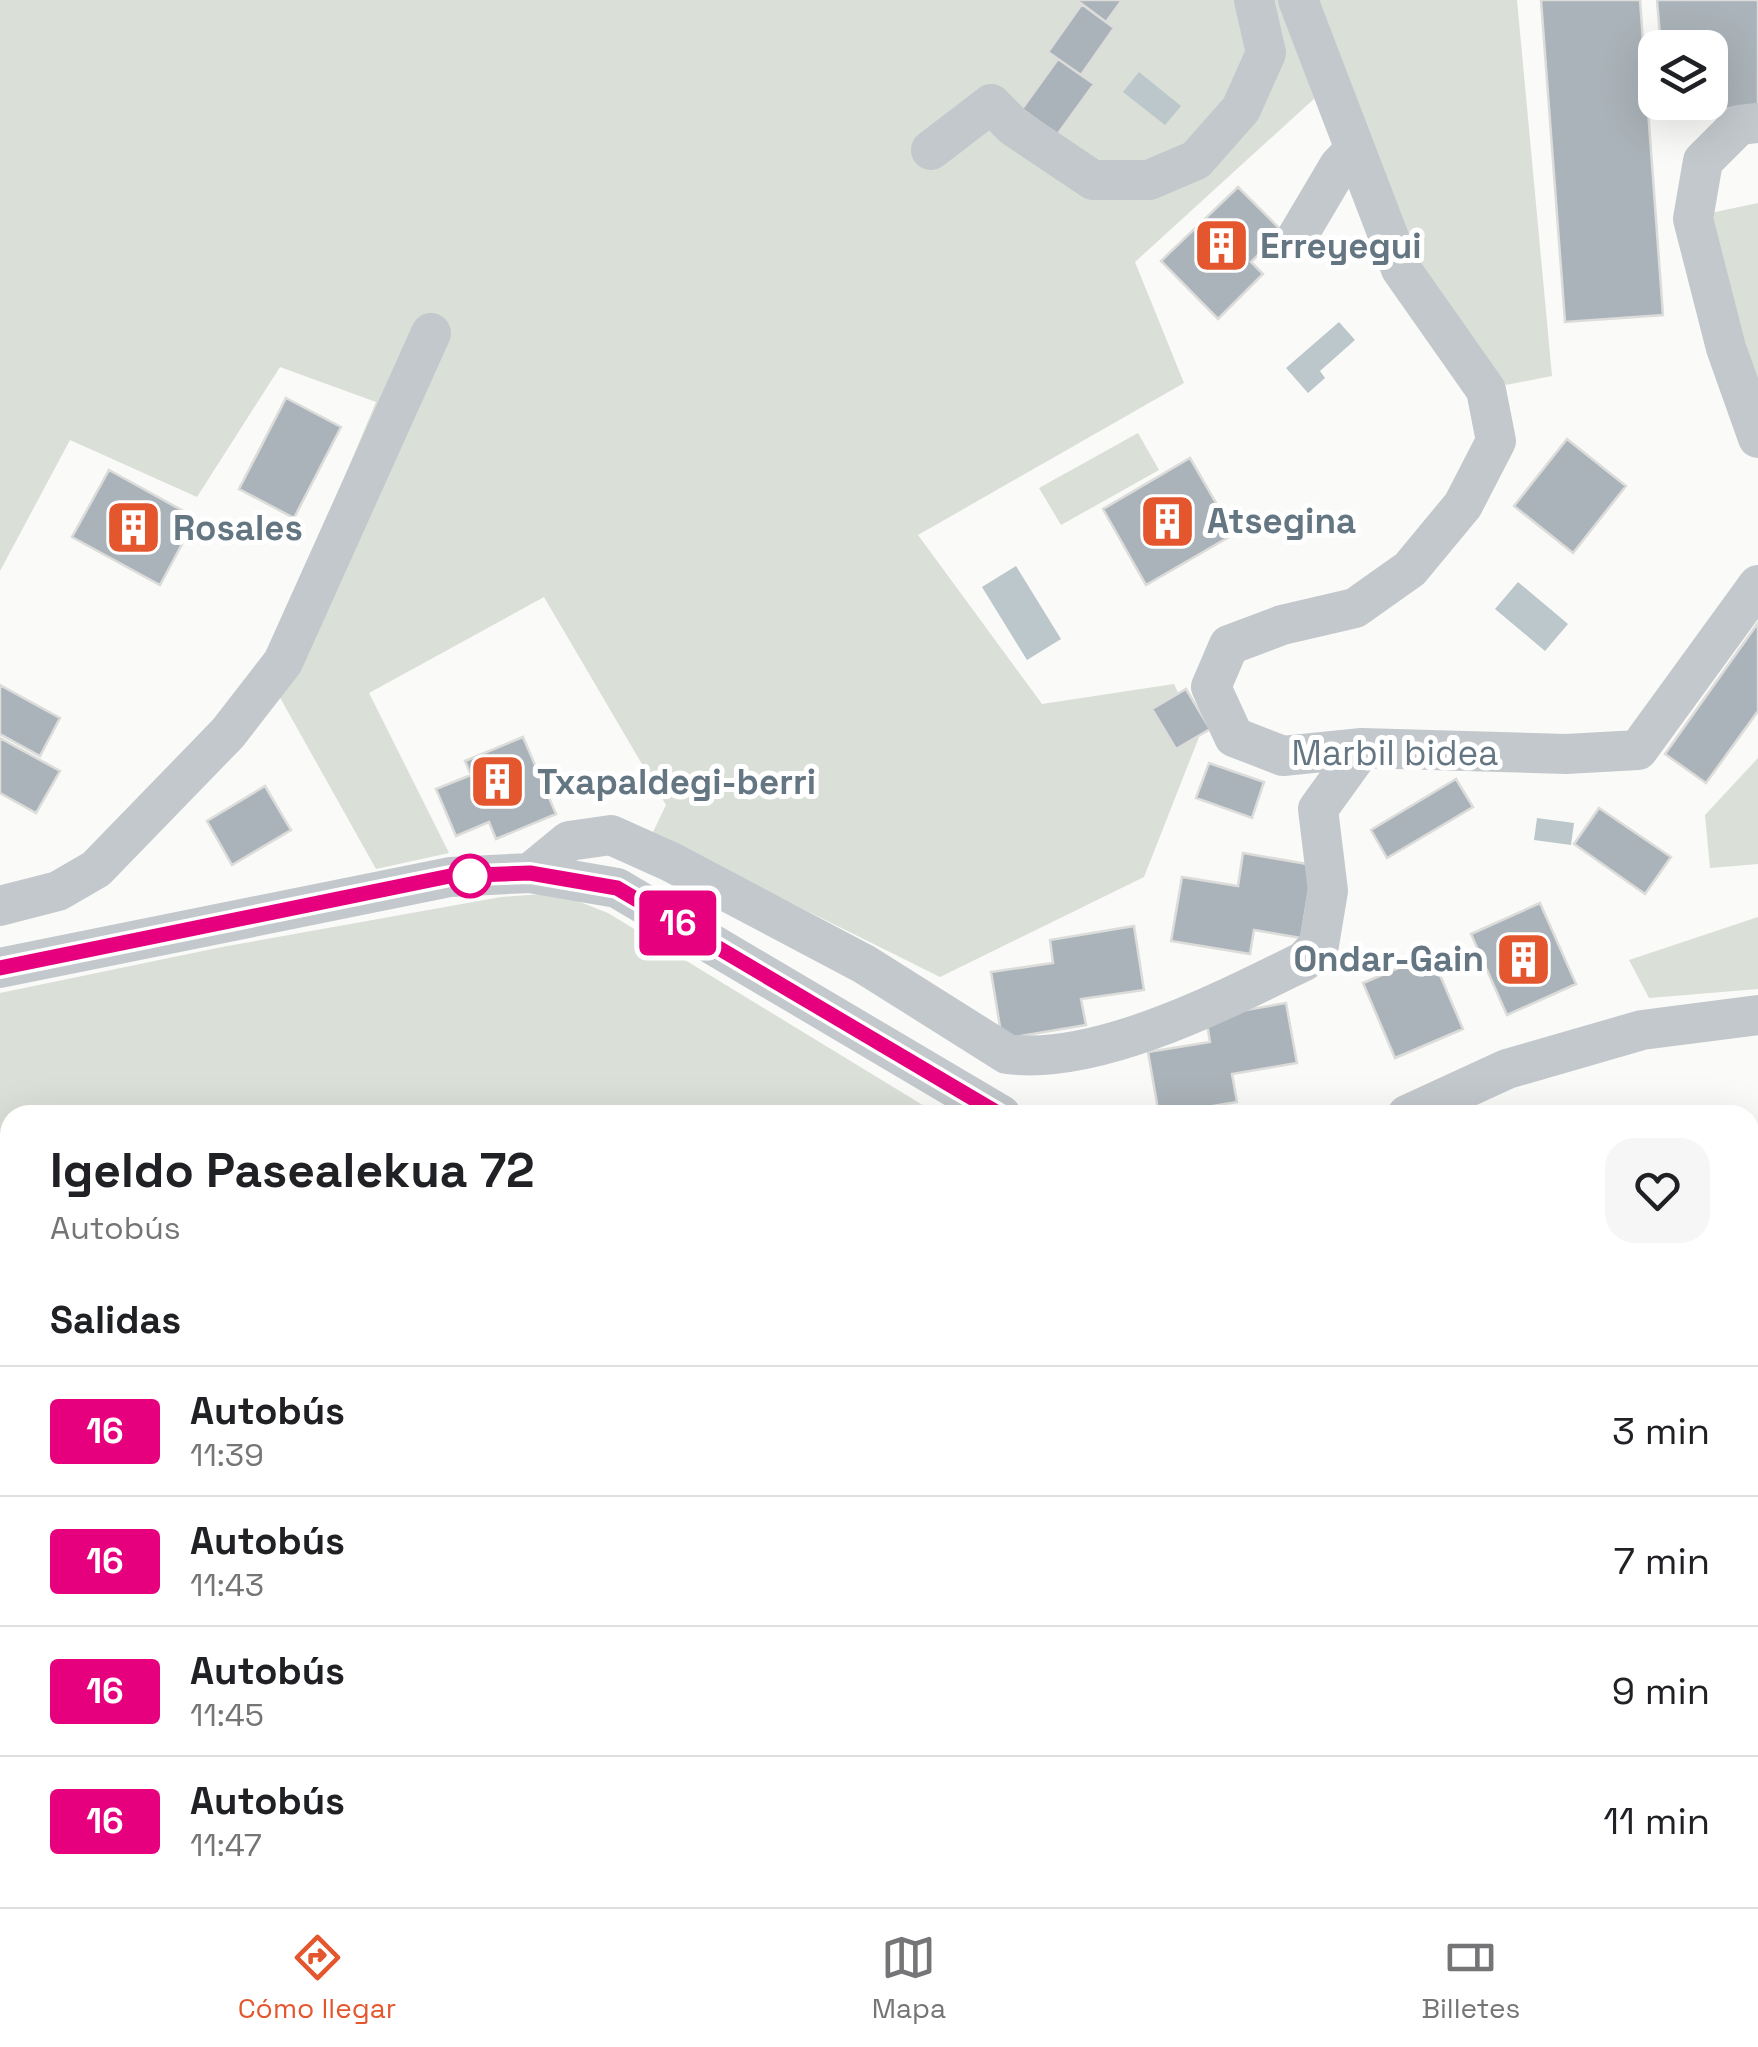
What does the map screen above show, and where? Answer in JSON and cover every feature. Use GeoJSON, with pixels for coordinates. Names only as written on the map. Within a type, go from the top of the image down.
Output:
{"type":"FeatureCollection","features":[{"type":"Feature","properties":{"kind":"street"},"geometry":{"type":"LineString","coordinates":[[931,150],[991,104],[1014,127],[1093,180],[1149,180],[1196,160],[1241,109],[1266,53],[1254,0]]}},
{"type":"Feature","properties":{"kind":"street","name":"Marbil bidea"},"geometry":{"type":"LineString","coordinates":[[1298,0],[1401,269],[1486,390],[1496,441],[1463,505],[1410,569],[1355,608],[1282,625],[1229,645],[1211,687],[1234,737],[1284,756],[1362,748],[1566,754],[1638,750],[1758,585]]}},
{"type":"Feature","properties":{"kind":"street"},"geometry":{"type":"LineString","coordinates":[[1758,122],[1739,126],[1703,162],[1693,219],[1726,348],[1758,438]]}},
{"type":"Feature","properties":{"kind":"street"},"geometry":{"type":"LineString","coordinates":[[1298,237],[1340,166],[1355,149]]}},
{"type":"Feature","properties":{"kind":"street"},"geometry":{"type":"LineString","coordinates":[[0,906],[58,891],[96,870],[228,733],[283,662],[431,333]]}},
{"type":"Feature","properties":{"kind":"street"},"geometry":{"type":"LineString","coordinates":[[530,873],[569,841],[611,836],[671,862],[864,964],[1007,1054],[1034,1058],[1120,1041],[1304,961],[1319,944],[1328,891],[1318,809],[1362,748]]}},
{"type":"Feature","properties":{"kind":"street"},"geometry":{"type":"LineString","coordinates":[[0,968],[450,876],[530,873],[617,888],[984,1105]]}},
{"type":"Feature","properties":{"kind":"street"},"geometry":{"type":"LineString","coordinates":[[1429,1105],[1507,1070],[1625,1035],[1758,1015]]}},
{"type":"Feature","properties":{"kind":"shaded area"},"geometry":{"type":"Polygon","coordinates":[[[0,0],[1517,0],[1552,376],[1506,385],[1407,256],[1339,76],[1135,262],[1184,383],[918,535],[1042,704],[1174,684],[1199,737],[1144,877],[940,977],[652,834],[666,805],[544,597],[369,693],[449,853],[376,869],[264,669],[376,402],[280,367],[197,497],[70,440],[0,571],[0,0]]]}},
{"type":"Feature","properties":{"kind":"shaded area"},"geometry":{"type":"Polygon","coordinates":[[[1139,72],[1181,106],[1165,125],[1123,92],[1139,72]]]}},
{"type":"Feature","properties":{"kind":"shaded area"},"geometry":{"type":"Polygon","coordinates":[[[1758,203],[1758,393],[1701,215],[1758,203]]]}},
{"type":"Feature","properties":{"kind":"shaded area"},"geometry":{"type":"Polygon","coordinates":[[[1339,322],[1355,340],[1320,371],[1325,378],[1308,393],[1286,368],[1339,322]]]}},
{"type":"Feature","properties":{"kind":"shaded area"},"geometry":{"type":"Polygon","coordinates":[[[1138,433],[1159,470],[1061,525],[1039,488],[1138,433]]]}},
{"type":"Feature","properties":{"kind":"shaded area"},"geometry":{"type":"Polygon","coordinates":[[[1016,566],[1061,639],[1027,660],[982,587],[1016,566]]]}},
{"type":"Feature","properties":{"kind":"shaded area"},"geometry":{"type":"Polygon","coordinates":[[[1518,582],[1568,624],[1545,651],[1495,609],[1518,582]]]}},
{"type":"Feature","properties":{"kind":"shaded area"},"geometry":{"type":"Polygon","coordinates":[[[1758,758],[1758,864],[1710,868],[1705,815],[1758,758]]]}},
{"type":"Feature","properties":{"kind":"shaded area"},"geometry":{"type":"Polygon","coordinates":[[[1537,818],[1574,823],[1571,845],[1534,840],[1537,818]]]}},
{"type":"Feature","properties":{"kind":"shaded area"},"geometry":{"type":"Polygon","coordinates":[[[557,893],[608,913],[923,1105],[0,1105],[0,993],[222,947],[501,897],[557,893]]]}},
{"type":"Feature","properties":{"kind":"shaded area"},"geometry":{"type":"Polygon","coordinates":[[[1758,917],[1758,989],[1649,998],[1629,960],[1758,917]]]}},
{"type":"Feature","properties":{"kind":"building"},"geometry":{"type":"Polygon","coordinates":[[[1076,0],[1122,0],[1106,22],[1076,0]]]}},
{"type":"Feature","properties":{"kind":"building"},"geometry":{"type":"Polygon","coordinates":[[[1541,0],[1640,0],[1638,120],[1649,120],[1663,315],[1565,322],[1541,0]]]}},
{"type":"Feature","properties":{"kind":"building"},"geometry":{"type":"Polygon","coordinates":[[[1657,0],[1758,0],[1758,106],[1728,109],[1728,30],[1660,30],[1657,0]]]}},
{"type":"Feature","properties":{"kind":"building"},"geometry":{"type":"Polygon","coordinates":[[[1082,4],[1114,28],[1081,75],[1048,52],[1082,4]]]}},
{"type":"Feature","properties":{"kind":"building"},"geometry":{"type":"Polygon","coordinates":[[[1058,59],[1094,84],[1057,135],[1022,109],[1058,59]]]}},
{"type":"Feature","properties":{"kind":"building","name":"Erreyegui"},"geometry":{"type":"Polygon","coordinates":[[[1238,187],[1282,231],[1251,262],[1263,274],[1218,319],[1161,261],[1238,187]]]}},
{"type":"Feature","properties":{"kind":"building"},"geometry":{"type":"Polygon","coordinates":[[[286,398],[341,427],[294,518],[239,489],[286,398]]]}},
{"type":"Feature","properties":{"kind":"building"},"geometry":{"type":"Polygon","coordinates":[[[1567,439],[1626,486],[1573,553],[1514,506],[1567,439]]]}},
{"type":"Feature","properties":{"kind":"building","name":"Atsegina"},"geometry":{"type":"Polygon","coordinates":[[[1190,458],[1234,534],[1146,585],[1103,509],[1190,458]]]}},
{"type":"Feature","properties":{"kind":"building","name":"Rosales"},"geometry":{"type":"Polygon","coordinates":[[[109,470],[196,518],[160,585],[72,537],[109,470]]]}},
{"type":"Feature","properties":{"kind":"building"},"geometry":{"type":"Polygon","coordinates":[[[1758,623],[1758,711],[1706,783],[1665,754],[1758,623]]]}},
{"type":"Feature","properties":{"kind":"building"},"geometry":{"type":"Polygon","coordinates":[[[0,685],[60,718],[40,756],[0,734],[0,685]]]}},
{"type":"Feature","properties":{"kind":"building"},"geometry":{"type":"Polygon","coordinates":[[[1186,689],[1210,729],[1176,749],[1152,709],[1186,689]]]}},
{"type":"Feature","properties":{"kind":"building","name":"Txapaldegi-berri"},"geometry":{"type":"Polygon","coordinates":[[[523,737],[556,814],[496,839],[489,822],[456,836],[436,789],[471,775],[465,761],[523,737]]]}},
{"type":"Feature","properties":{"kind":"building"},"geometry":{"type":"Polygon","coordinates":[[[0,738],[60,771],[36,813],[0,793],[0,738]]]}},
{"type":"Feature","properties":{"kind":"building"},"geometry":{"type":"Polygon","coordinates":[[[1209,763],[1264,782],[1252,818],[1196,798],[1209,763]]]}},
{"type":"Feature","properties":{"kind":"building"},"geometry":{"type":"Polygon","coordinates":[[[1456,779],[1473,807],[1387,858],[1371,830],[1456,779]]]}},
{"type":"Feature","properties":{"kind":"building"},"geometry":{"type":"Polygon","coordinates":[[[265,786],[291,830],[232,865],[207,821],[265,786]]]}},
{"type":"Feature","properties":{"kind":"building"},"geometry":{"type":"Polygon","coordinates":[[[1599,808],[1671,857],[1645,894],[1574,844],[1599,808]]]}},
{"type":"Feature","properties":{"kind":"building"},"geometry":{"type":"Polygon","coordinates":[[[1243,853],[1313,865],[1301,938],[1254,930],[1250,954],[1171,941],[1182,877],[1238,886],[1243,853]]]}},
{"type":"Feature","properties":{"kind":"building","name":"Ondar-Gain"},"geometry":{"type":"Polygon","coordinates":[[[1540,903],[1576,984],[1507,1015],[1471,934],[1540,903]]]}},
{"type":"Feature","properties":{"kind":"building"},"geometry":{"type":"Polygon","coordinates":[[[1134,926],[1144,990],[1081,999],[1086,1025],[1002,1039],[991,972],[1053,963],[1050,940],[1134,926]]]}},
{"type":"Feature","properties":{"kind":"building"},"geometry":{"type":"Polygon","coordinates":[[[1431,954],[1463,1029],[1395,1058],[1363,983],[1431,954]]]}},
{"type":"Feature","properties":{"kind":"building"},"geometry":{"type":"Polygon","coordinates":[[[1286,1003],[1297,1063],[1232,1074],[1237,1102],[1157,1105],[1148,1052],[1210,1042],[1206,1017],[1286,1003]]]}},
{"type":"Feature","properties":{"kind":"bus line","name":"16"},"geometry":{"type":"LineString","coordinates":[[0,968],[450,876],[530,873],[617,888],[984,1105]]}},
{"type":"Feature","properties":{"kind":"place","name":"Erreyegui"},"geometry":{"type":"Point","coordinates":[1221,246]}},
{"type":"Feature","properties":{"kind":"place","name":"Atsegina"},"geometry":{"type":"Point","coordinates":[1168,521]}},
{"type":"Feature","properties":{"kind":"place","name":"Rosales"},"geometry":{"type":"Point","coordinates":[134,528]}},
{"type":"Feature","properties":{"kind":"place","name":"Txapaldegi-berri"},"geometry":{"type":"Point","coordinates":[498,782]}},
{"type":"Feature","properties":{"kind":"place","name":"Ondar-Gain"},"geometry":{"type":"Point","coordinates":[1523,959]}}]}
